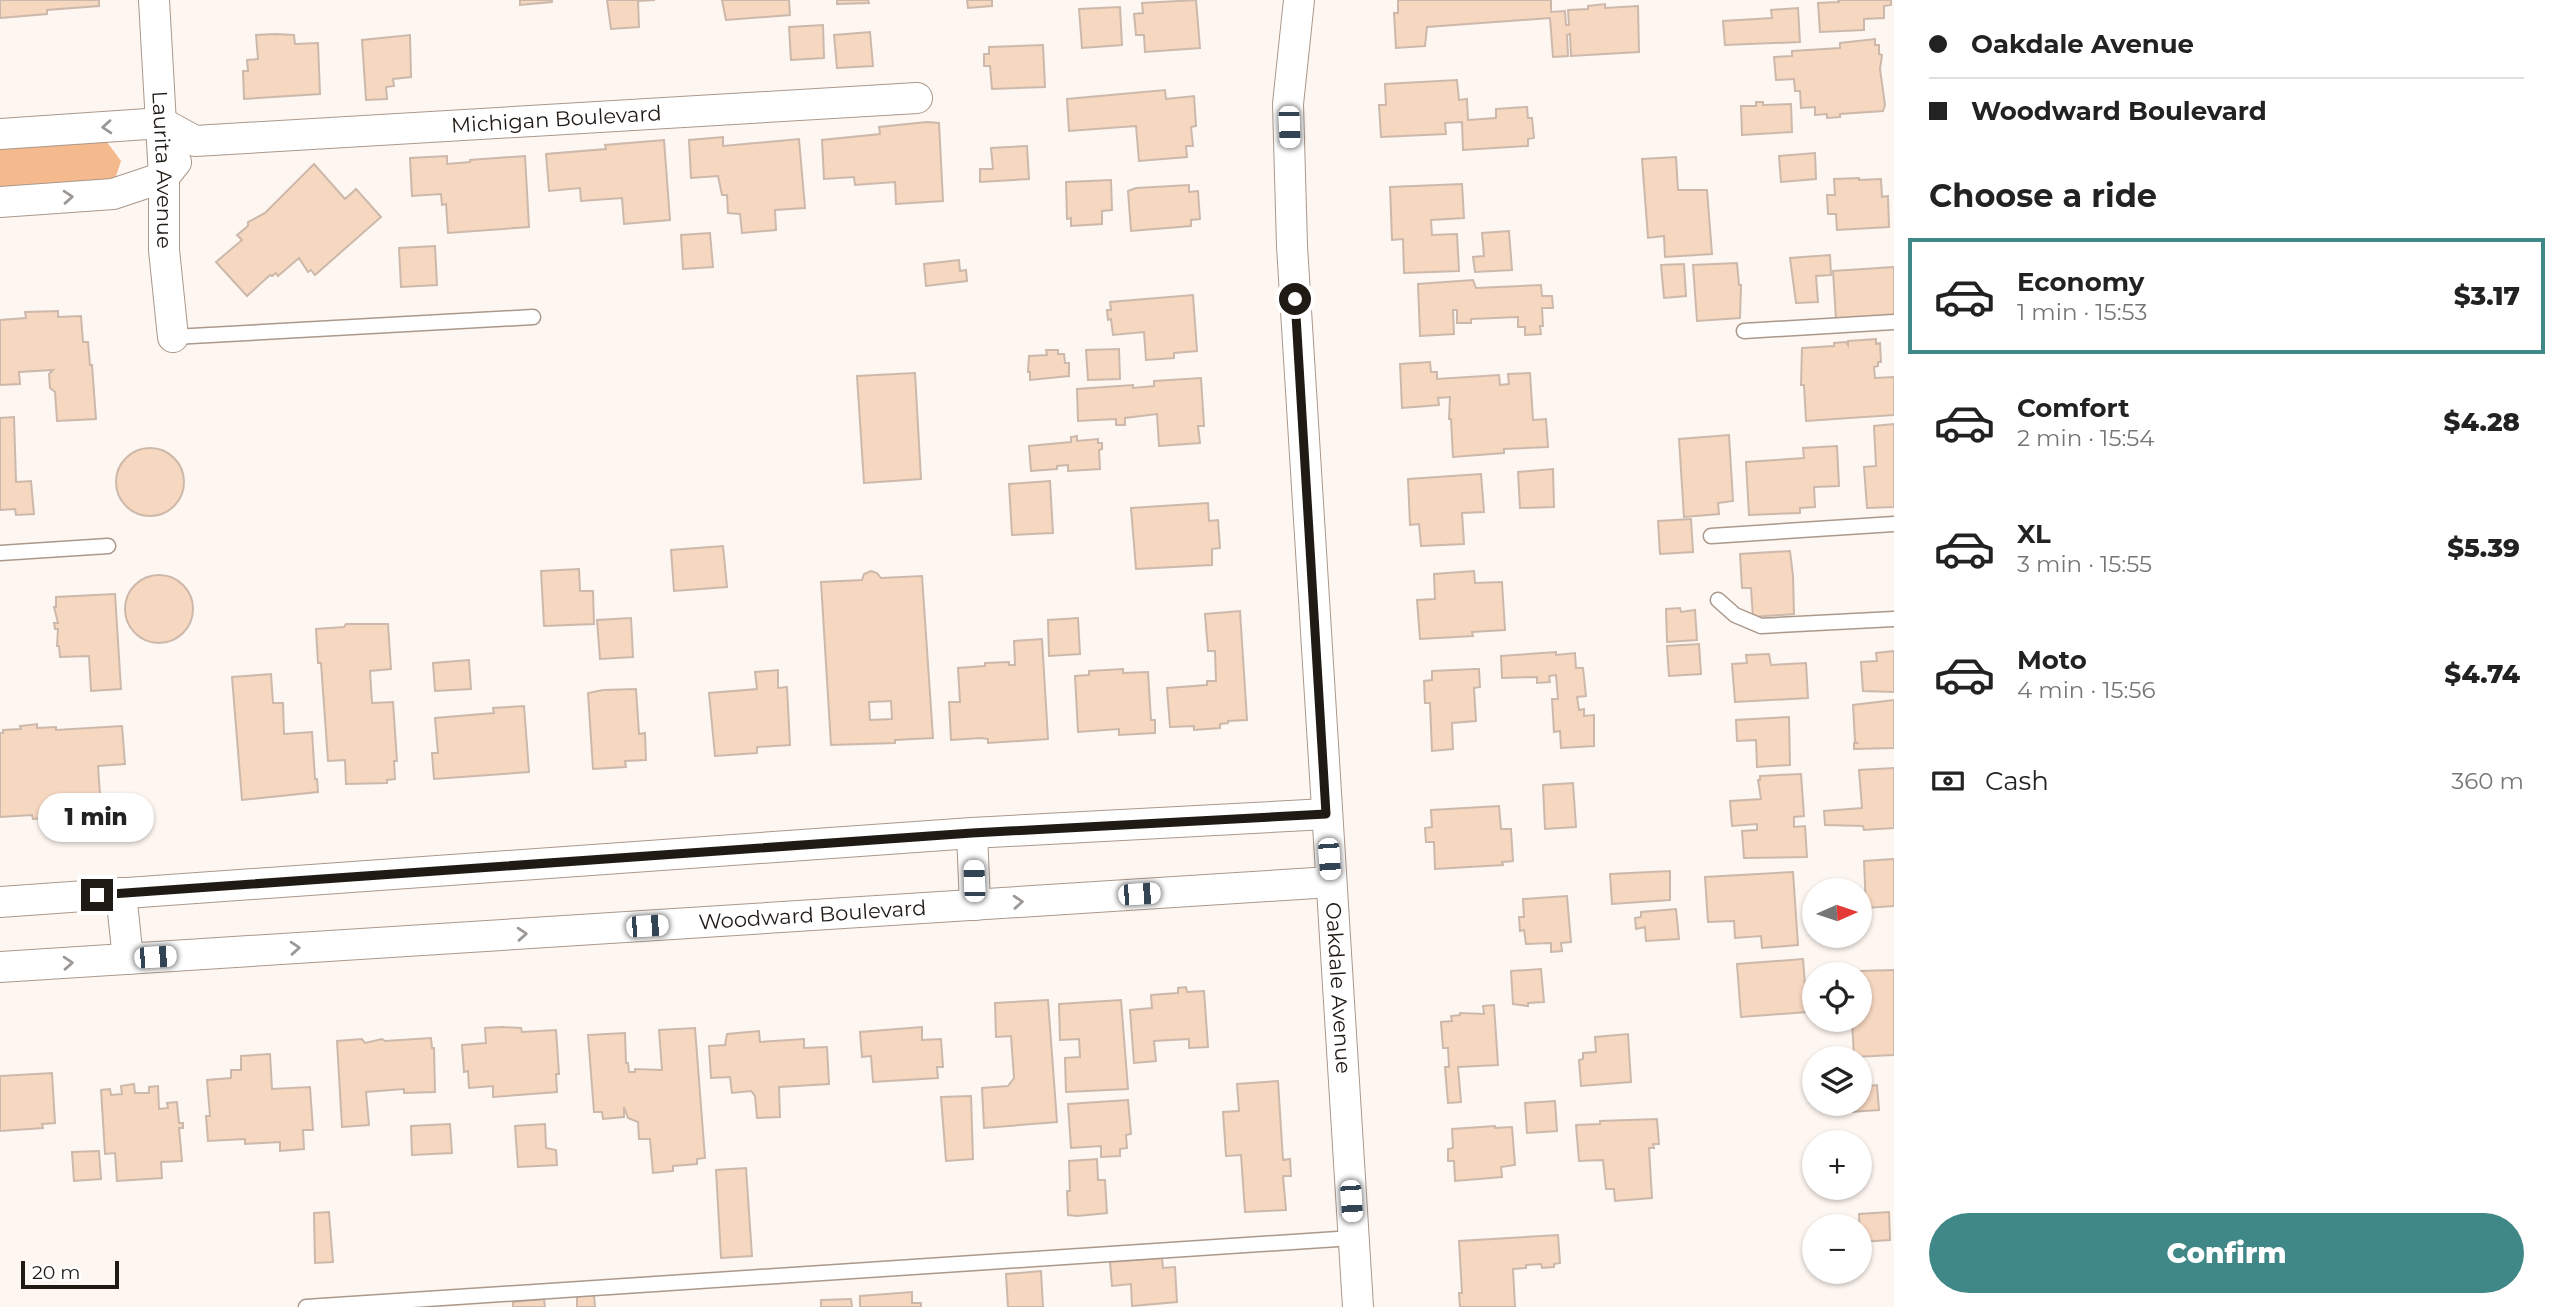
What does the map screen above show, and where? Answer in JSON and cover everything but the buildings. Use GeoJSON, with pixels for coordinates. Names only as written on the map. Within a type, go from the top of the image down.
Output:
{"type":"FeatureCollection","features":[{"type":"Feature","properties":{"kind":"street","name":"Laurita Avenue"},"geometry":{"type":"LineString","coordinates":[[154,0],[162,123],[164,250],[173,338]]}},
{"type":"Feature","properties":{"kind":"street","name":"Oakdale Avenue"},"geometry":{"type":"LineString","coordinates":[[1299,0],[1288,104],[1292,246],[1358,1307]]}},
{"type":"Feature","properties":{"kind":"street","name":"Michigan Boulevard"},"geometry":{"type":"LineString","coordinates":[[195,141],[917,98]]}},
{"type":"Feature","properties":{"kind":"street"},"geometry":{"type":"LineString","coordinates":[[0,134],[162,123],[195,141],[164,177],[113,194],[0,202]]}},
{"type":"Feature","properties":{"kind":"street"},"geometry":{"type":"LineString","coordinates":[[0,902],[972,833],[1326,814]]}},
{"type":"Feature","properties":{"kind":"street"},"geometry":{"type":"LineString","coordinates":[[972,833],[975,905]]}},
{"type":"Feature","properties":{"kind":"street","name":"Woodward Boulevard"},"geometry":{"type":"LineString","coordinates":[[0,967],[1331,882]]}},
{"type":"Feature","properties":{"kind":"street"},"geometry":{"type":"LineString","coordinates":[[121,893],[128,959]]}},
{"type":"Feature","properties":{"kind":"lane"},"geometry":{"type":"LineString","coordinates":[[173,338],[533,317]]}},
{"type":"Feature","properties":{"kind":"lane"},"geometry":{"type":"LineString","coordinates":[[1744,331],[1894,322]]}},
{"type":"Feature","properties":{"kind":"lane"},"geometry":{"type":"LineString","coordinates":[[1711,536],[1894,524]]}},
{"type":"Feature","properties":{"kind":"lane"},"geometry":{"type":"LineString","coordinates":[[0,553],[108,546]]}},
{"type":"Feature","properties":{"kind":"lane"},"geometry":{"type":"LineString","coordinates":[[1718,600],[1735,615],[1761,626],[1894,619]]}},
{"type":"Feature","properties":{"kind":"lane"},"geometry":{"type":"LineString","coordinates":[[306,1307],[1353,1238]]}},
{"type":"Feature","properties":{"kind":"shaded area"},"geometry":{"type":"Polygon","coordinates":[[[104,138],[121,161],[113,185],[0,191],[0,145],[104,138]]]}},
{"type":"Feature","properties":{"kind":"route"},"geometry":{"type":"LineString","coordinates":[[97,895],[972,833],[1326,814],[1295,299]]}}]}
